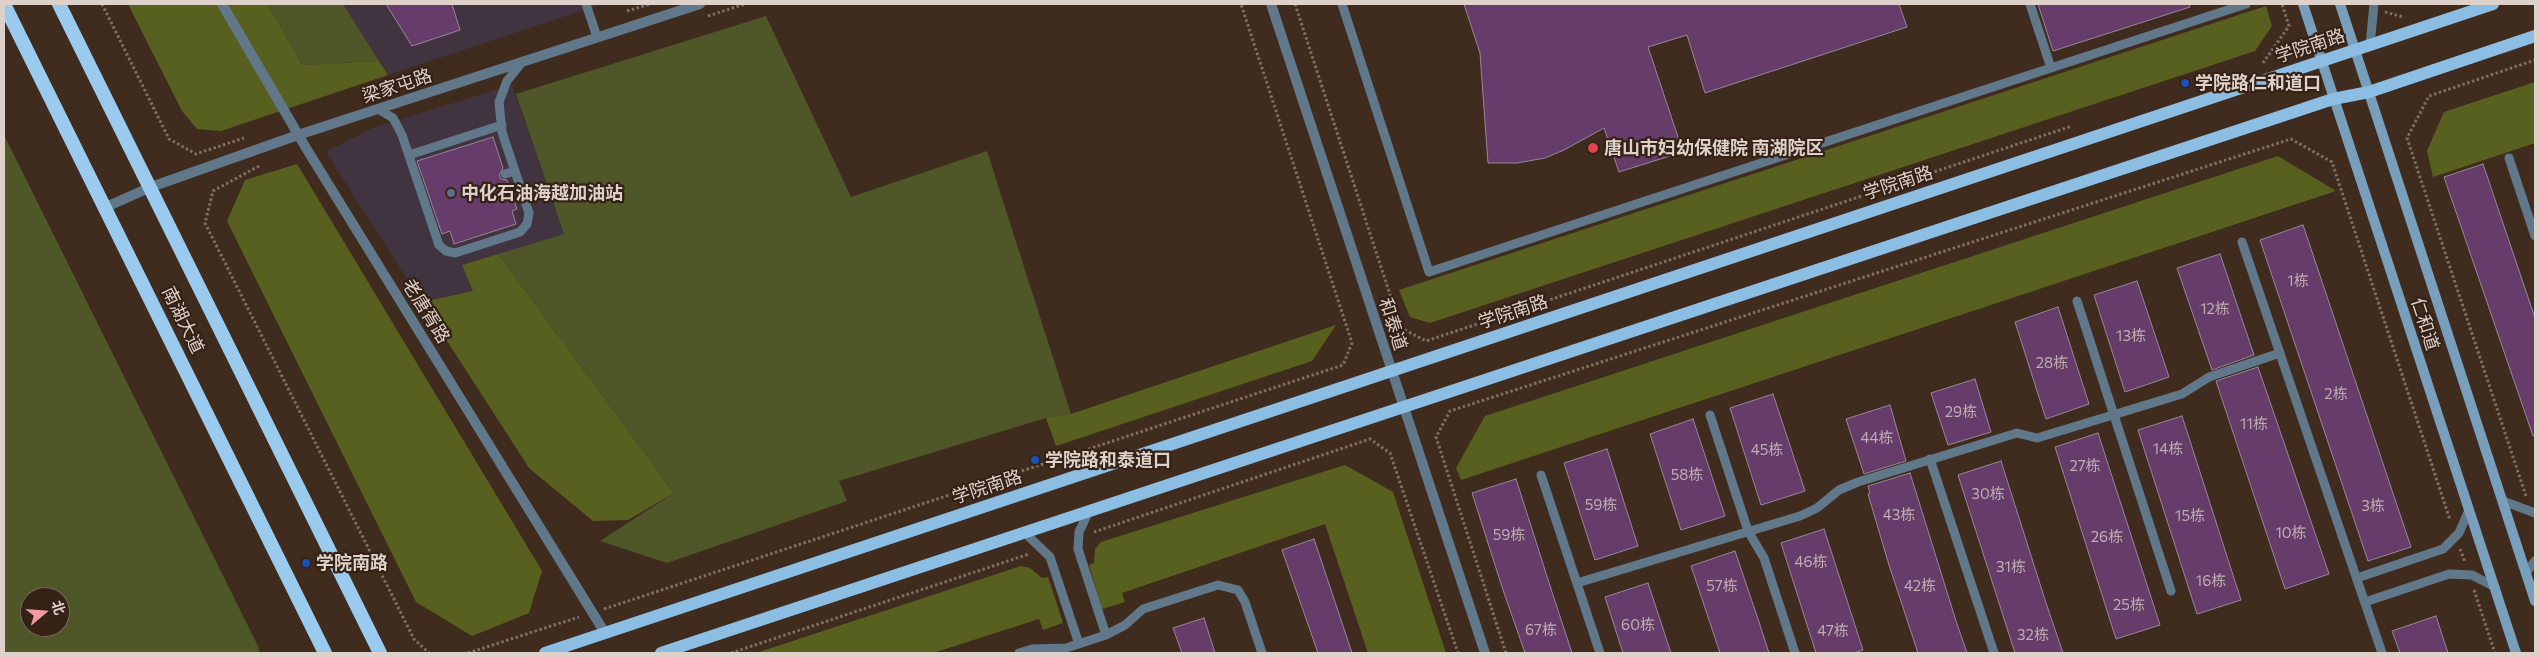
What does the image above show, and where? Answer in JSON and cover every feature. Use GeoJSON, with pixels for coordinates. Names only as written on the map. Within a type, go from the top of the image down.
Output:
{"type":"FeatureCollection","features":[{"type":"Feature","properties":{"kind":"highway","name":"南湖大道"},"geometry":{"type":"LineString","coordinates":[[4,4],[325,653]]}},
{"type":"Feature","properties":{"kind":"highway","name":"南湖大道"},"geometry":{"type":"LineString","coordinates":[[60,4],[380,653]]}},
{"type":"Feature","properties":{"kind":"main road","name":"仁和道"},"geometry":{"type":"LineString","coordinates":[[2303,4],[2516,653]]}},
{"type":"Feature","properties":{"kind":"main road","name":"仁和道"},"geometry":{"type":"LineString","coordinates":[[2340,4],[2535,601]]}},
{"type":"Feature","properties":{"kind":"main road","name":"学院南路"},"geometry":{"type":"LineString","coordinates":[[545,653],[2488,5]]}},
{"type":"Feature","properties":{"kind":"main road"},"geometry":{"type":"LineString","coordinates":[[661,653],[2333,99],[2369,92],[2535,36]]}},
{"type":"Feature","properties":{"kind":"street","name":"老唐胥路"},"geometry":{"type":"LineString","coordinates":[[222,4],[298,135],[605,633]]}},
{"type":"Feature","properties":{"kind":"street","name":"梁家屯路"},"geometry":{"type":"LineString","coordinates":[[106,207],[151,187],[298,135],[700,4]]}},
{"type":"Feature","properties":{"kind":"street","name":"和泰道"},"geometry":{"type":"LineString","coordinates":[[1271,4],[1485,653]]}},
{"type":"Feature","properties":{"kind":"lane"},"geometry":{"type":"LineString","coordinates":[[586,4],[597,38]]}},
{"type":"Feature","properties":{"kind":"lane"},"geometry":{"type":"LineString","coordinates":[[1342,4],[1430,272],[2246,4]]}},
{"type":"Feature","properties":{"kind":"lane"},"geometry":{"type":"LineString","coordinates":[[2030,4],[2051,68]]}},
{"type":"Feature","properties":{"kind":"lane"},"geometry":{"type":"LineString","coordinates":[[2370,45],[2374,6]]}},
{"type":"Feature","properties":{"kind":"lane"},"geometry":{"type":"LineString","coordinates":[[378,109],[393,118],[426,200],[439,245],[446,251],[455,253],[520,232],[527,224],[528,213],[502,125],[499,102],[507,81],[524,61]]}},
{"type":"Feature","properties":{"kind":"lane"},"geometry":{"type":"LineString","coordinates":[[409,155],[502,125]]}},
{"type":"Feature","properties":{"kind":"lane"},"geometry":{"type":"LineString","coordinates":[[2509,158],[2535,236]]}},
{"type":"Feature","properties":{"kind":"lane"},"geometry":{"type":"LineString","coordinates":[[505,174],[515,171]]}},
{"type":"Feature","properties":{"kind":"lane"},"geometry":{"type":"LineString","coordinates":[[2242,242],[2382,653]]}},
{"type":"Feature","properties":{"kind":"lane"},"geometry":{"type":"LineString","coordinates":[[2077,301],[2171,591]]}},
{"type":"Feature","properties":{"kind":"lane"},"geometry":{"type":"LineString","coordinates":[[1576,583],[1800,516],[1817,508],[1839,490],[1930,459],[2017,432],[2037,438],[2182,394],[2209,377],[2280,352]]}},
{"type":"Feature","properties":{"kind":"lane"},"geometry":{"type":"LineString","coordinates":[[1710,415],[1748,531],[1764,558],[1795,653]]}},
{"type":"Feature","properties":{"kind":"lane"},"geometry":{"type":"LineString","coordinates":[[1930,459],[1994,653]]}},
{"type":"Feature","properties":{"kind":"lane"},"geometry":{"type":"LineString","coordinates":[[1541,475],[1600,653]]}},
{"type":"Feature","properties":{"kind":"lane"},"geometry":{"type":"LineString","coordinates":[[2503,501],[2533,512]]}},
{"type":"Feature","properties":{"kind":"lane"},"geometry":{"type":"LineString","coordinates":[[2357,578],[2443,549],[2456,536],[2469,510]]}},
{"type":"Feature","properties":{"kind":"lane"},"geometry":{"type":"LineString","coordinates":[[1089,511],[1079,532],[1078,549],[1106,635]]}},
{"type":"Feature","properties":{"kind":"lane"},"geometry":{"type":"LineString","coordinates":[[1024,532],[1050,557],[1079,644]]}},
{"type":"Feature","properties":{"kind":"lane"},"geometry":{"type":"LineString","coordinates":[[2526,573],[2535,561]]}},
{"type":"Feature","properties":{"kind":"lane"},"geometry":{"type":"LineString","coordinates":[[2365,602],[2449,574],[2469,575],[2495,588]]}},
{"type":"Feature","properties":{"kind":"lane"},"geometry":{"type":"LineString","coordinates":[[1019,653],[1032,649],[1066,648],[1106,635],[1125,625],[1143,609],[1218,585],[1238,590],[1245,602],[1262,653]]}},
{"type":"Feature","properties":{"kind":"path"},"geometry":{"type":"LineString","coordinates":[[102,4],[169,139],[196,154]]}},
{"type":"Feature","properties":{"kind":"path"},"geometry":{"type":"LineString","coordinates":[[468,653],[1343,365],[1352,343],[1241,4]]}},
{"type":"Feature","properties":{"kind":"path"},"geometry":{"type":"LineString","coordinates":[[2374,6],[2403,18],[2411,15]]}},
{"type":"Feature","properties":{"kind":"path"},"geometry":{"type":"LineString","coordinates":[[2533,512],[2407,138],[2429,96],[2535,60]]}},
{"type":"Feature","properties":{"kind":"path"},"geometry":{"type":"LineString","coordinates":[[1506,653],[1436,437],[1450,411],[2291,139],[2332,162],[2495,653]]}},
{"type":"Feature","properties":{"kind":"path"},"geometry":{"type":"LineString","coordinates":[[213,191],[205,224],[414,639],[429,653]]}},
{"type":"Feature","properties":{"kind":"path"},"geometry":{"type":"LineString","coordinates":[[1370,439],[1390,453],[1458,653]]}},
{"type":"Feature","properties":{"kind":"shaded area"},"geometry":{"type":"Polygon","coordinates":[[[343,4],[602,4],[388,75],[343,4]]]}},
{"type":"Feature","properties":{"kind":"shaded area","name":"中化石油海越加油站"},"geometry":{"type":"Polygon","coordinates":[[[512,85],[564,234],[463,265],[473,291],[422,302],[326,152],[375,127],[512,85]]]}},
{"type":"Feature","properties":{"kind":"green space"},"geometry":{"type":"Polygon","coordinates":[[[128,4],[268,4],[302,65],[379,61],[388,75],[221,131],[197,129],[182,111],[128,4]]]}},
{"type":"Feature","properties":{"kind":"green space"},"geometry":{"type":"Polygon","coordinates":[[[268,4],[343,4],[379,61],[302,65],[268,4]]]}},
{"type":"Feature","properties":{"kind":"green space"},"geometry":{"type":"Polygon","coordinates":[[[2266,6],[2272,26],[2255,51],[1430,323],[1410,317],[1399,290],[2266,6]]]}},
{"type":"Feature","properties":{"kind":"green space"},"geometry":{"type":"Polygon","coordinates":[[[766,16],[851,197],[987,151],[1071,414],[1046,418],[839,481],[847,501],[667,563],[600,541],[674,493],[498,254],[564,234],[516,94],[766,16]]]}},
{"type":"Feature","properties":{"kind":"green space"},"geometry":{"type":"Polygon","coordinates":[[[2535,82],[2535,143],[2433,177],[2427,151],[2444,112],[2535,82]]]}},
{"type":"Feature","properties":{"kind":"green space"},"geometry":{"type":"Polygon","coordinates":[[[4,135],[258,646],[260,653],[4,653],[4,135]]]}},
{"type":"Feature","properties":{"kind":"green space"},"geometry":{"type":"Polygon","coordinates":[[[2278,156],[2336,191],[1461,480],[1456,468],[1485,416],[2278,156]]]}},
{"type":"Feature","properties":{"kind":"green space"},"geometry":{"type":"Polygon","coordinates":[[[297,164],[542,571],[529,613],[472,636],[416,602],[227,221],[245,180],[297,164]]]}},
{"type":"Feature","properties":{"kind":"green space"},"geometry":{"type":"Polygon","coordinates":[[[498,254],[674,493],[628,520],[593,521],[529,468],[422,302],[473,291],[462,265],[498,254]]]}},
{"type":"Feature","properties":{"kind":"green space"},"geometry":{"type":"Polygon","coordinates":[[[1336,325],[1312,361],[1056,446],[1046,418],[1071,414],[1336,325]]]}},
{"type":"Feature","properties":{"kind":"green space"},"geometry":{"type":"Polygon","coordinates":[[[1345,465],[1393,492],[1446,653],[1368,653],[1325,524],[1122,593],[1125,602],[1102,609],[1089,565],[1094,563],[1095,549],[1101,542],[1345,465]]]}},
{"type":"Feature","properties":{"kind":"green space"},"geometry":{"type":"Polygon","coordinates":[[[1021,566],[1030,568],[1042,578],[1048,577],[1063,623],[1043,630],[1039,619],[933,653],[756,653],[1021,566]]]}},
{"type":"Feature","properties":{"kind":"building"},"geometry":{"type":"Polygon","coordinates":[[[386,4],[452,4],[460,30],[412,46],[386,4]]]}},
{"type":"Feature","properties":{"kind":"building"},"geometry":{"type":"Polygon","coordinates":[[[1464,4],[1899,4],[1907,27],[1705,93],[1687,35],[1648,47],[1680,143],[1668,147],[1670,156],[1619,172],[1604,128],[1545,158],[1517,163],[1488,163],[1480,53],[1464,4]]]}},
{"type":"Feature","properties":{"kind":"building"},"geometry":{"type":"Polygon","coordinates":[[[2038,4],[2189,4],[2190,7],[2053,51],[2038,4]]]}},
{"type":"Feature","properties":{"kind":"building"},"geometry":{"type":"Polygon","coordinates":[[[493,137],[503,168],[499,175],[501,179],[507,180],[517,209],[512,211],[516,224],[454,244],[450,231],[442,234],[417,161],[493,137]]]}},
{"type":"Feature","properties":{"kind":"building"},"geometry":{"type":"Polygon","coordinates":[[[2483,164],[2535,318],[2535,436],[2533,436],[2444,177],[2483,164]]]}},
{"type":"Feature","properties":{"kind":"building"},"geometry":{"type":"Polygon","coordinates":[[[2303,225],[2411,547],[2368,561],[2260,240],[2303,225]]]}},
{"type":"Feature","properties":{"kind":"building"},"geometry":{"type":"Polygon","coordinates":[[[2220,254],[2254,355],[2212,370],[2177,268],[2220,254]]]}},
{"type":"Feature","properties":{"kind":"building"},"geometry":{"type":"Polygon","coordinates":[[[2137,281],[2169,377],[2125,392],[2094,295],[2137,281]]]}},
{"type":"Feature","properties":{"kind":"building"},"geometry":{"type":"Polygon","coordinates":[[[2058,307],[2089,404],[2046,419],[2015,322],[2058,307]]]}},
{"type":"Feature","properties":{"kind":"building"},"geometry":{"type":"Polygon","coordinates":[[[2258,367],[2329,574],[2285,589],[2216,381],[2258,367]]]}},
{"type":"Feature","properties":{"kind":"building"},"geometry":{"type":"Polygon","coordinates":[[[1975,379],[1991,432],[1948,445],[1931,393],[1975,379]]]}},
{"type":"Feature","properties":{"kind":"building"},"geometry":{"type":"Polygon","coordinates":[[[1773,394],[1805,491],[1761,505],[1730,408],[1773,394]]]}},
{"type":"Feature","properties":{"kind":"building"},"geometry":{"type":"Polygon","coordinates":[[[1890,405],[1906,461],[1864,474],[1846,419],[1890,405]]]}},
{"type":"Feature","properties":{"kind":"building"},"geometry":{"type":"Polygon","coordinates":[[[2182,416],[2241,600],[2197,614],[2138,430],[2182,416]]]}},
{"type":"Feature","properties":{"kind":"building"},"geometry":{"type":"Polygon","coordinates":[[[1693,419],[1725,516],[1681,530],[1650,434],[1693,419]]]}},
{"type":"Feature","properties":{"kind":"building"},"geometry":{"type":"Polygon","coordinates":[[[2098,433],[2160,625],[2116,639],[2055,447],[2098,433]]]}},
{"type":"Feature","properties":{"kind":"building"},"geometry":{"type":"Polygon","coordinates":[[[1607,449],[1638,546],[1595,560],[1564,463],[1607,449]]]}},
{"type":"Feature","properties":{"kind":"building"},"geometry":{"type":"Polygon","coordinates":[[[2001,461],[2063,653],[2015,653],[1958,475],[2001,461]]]}},
{"type":"Feature","properties":{"kind":"building"},"geometry":{"type":"Polygon","coordinates":[[[1910,473],[1967,653],[1918,653],[1889,565],[1868,494],[1870,493],[1868,486],[1910,473]]]}},
{"type":"Feature","properties":{"kind":"building"},"geometry":{"type":"Polygon","coordinates":[[[1516,479],[1572,653],[1525,653],[1503,590],[1472,493],[1516,479]]]}},
{"type":"Feature","properties":{"kind":"building"},"geometry":{"type":"Polygon","coordinates":[[[1824,529],[1863,650],[1853,653],[1816,653],[1781,543],[1824,529]]]}},
{"type":"Feature","properties":{"kind":"building"},"geometry":{"type":"Polygon","coordinates":[[[1314,539],[1352,653],[1318,653],[1282,550],[1314,539]]]}},
{"type":"Feature","properties":{"kind":"building"},"geometry":{"type":"Polygon","coordinates":[[[1735,551],[1769,653],[1720,653],[1691,566],[1735,551]]]}},
{"type":"Feature","properties":{"kind":"building"},"geometry":{"type":"Polygon","coordinates":[[[1648,583],[1671,653],[1623,653],[1605,597],[1648,583]]]}},
{"type":"Feature","properties":{"kind":"building"},"geometry":{"type":"Polygon","coordinates":[[[2436,616],[2448,653],[2400,653],[2392,631],[2436,616]]]}},
{"type":"Feature","properties":{"kind":"building"},"geometry":{"type":"Polygon","coordinates":[[[1204,618],[1215,653],[1182,653],[1173,628],[1204,618]]]}},
{"type":"Feature","properties":{"kind":"place","name":"学院路仁和道口"},"geometry":{"type":"Point","coordinates":[2185,83]}},
{"type":"Feature","properties":{"kind":"place","name":"唐山市妇幼保健院 南湖院区"},"geometry":{"type":"Point","coordinates":[1593,148]}},
{"type":"Feature","properties":{"kind":"place","name":"中化石油海越加油站"},"geometry":{"type":"Point","coordinates":[451,193]}},
{"type":"Feature","properties":{"kind":"place","name":"学院路和泰道口"},"geometry":{"type":"Point","coordinates":[1035,460]}},
{"type":"Feature","properties":{"kind":"place","name":"学院南路"},"geometry":{"type":"Point","coordinates":[306,563]}}]}
